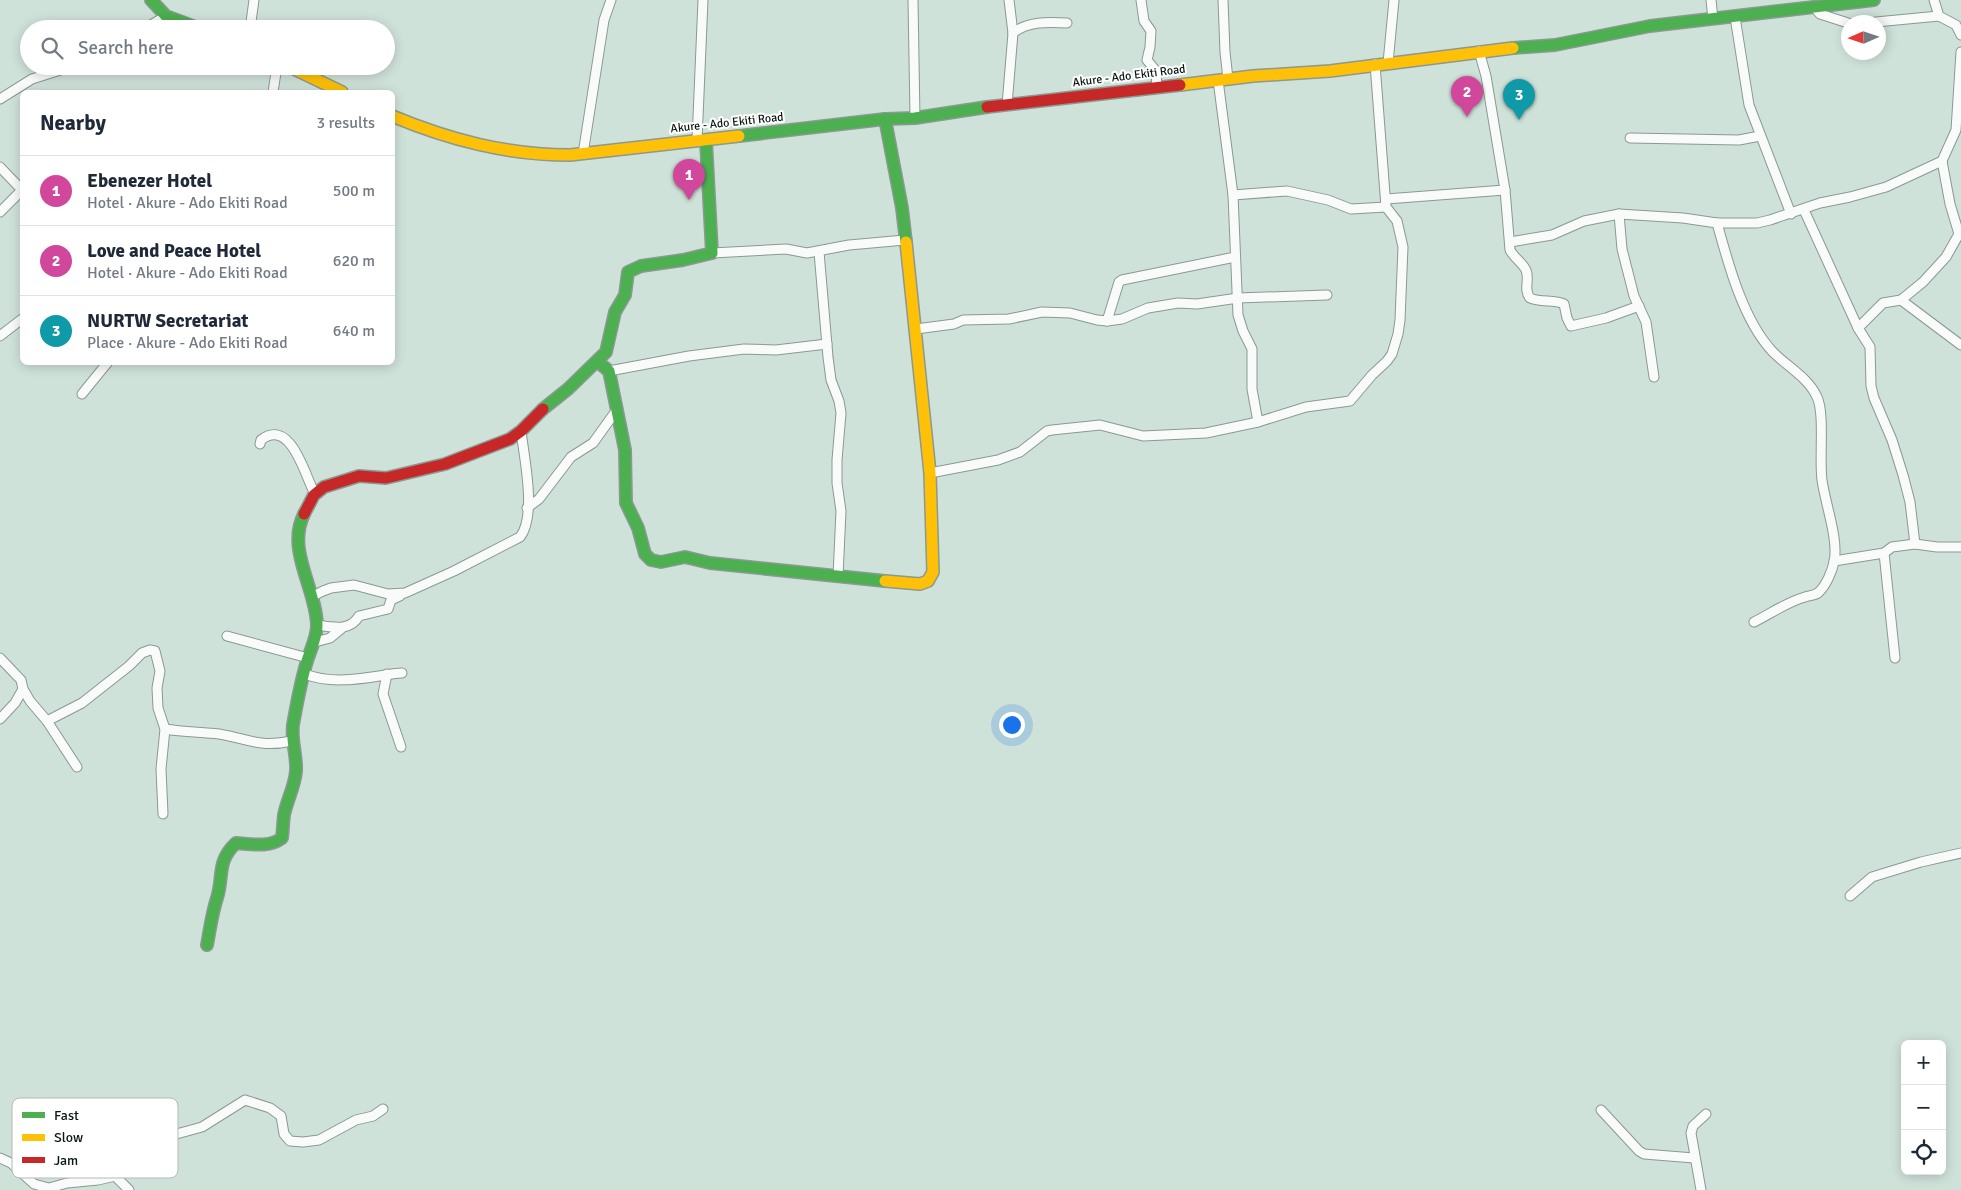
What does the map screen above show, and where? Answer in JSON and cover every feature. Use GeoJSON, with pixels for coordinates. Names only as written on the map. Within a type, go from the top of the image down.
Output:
{"type":"FeatureCollection","features":[{"type":"Feature","properties":{"kind":"street"},"geometry":{"type":"LineString","coordinates":[[151,0],[166,16],[177,20]]}},
{"type":"Feature","properties":{"kind":"street"},"geometry":{"type":"LineString","coordinates":[[251,20],[254,0]]}},
{"type":"Feature","properties":{"kind":"street"},"geometry":{"type":"LineString","coordinates":[[583,154],[604,20],[611,0]]}},
{"type":"Feature","properties":{"kind":"street"},"geometry":{"type":"LineString","coordinates":[[703,0],[700,50],[701,141],[712,252]]}},
{"type":"Feature","properties":{"kind":"street"},"geometry":{"type":"LineString","coordinates":[[913,0],[915,118]]}},
{"type":"Feature","properties":{"kind":"street"},"geometry":{"type":"LineString","coordinates":[[1006,105],[1013,33],[1009,0]]}},
{"type":"Feature","properties":{"kind":"street"},"geometry":{"type":"LineString","coordinates":[[1141,0],[1144,21],[1151,31],[1147,60],[1156,71],[1157,88]]}},
{"type":"Feature","properties":{"kind":"street"},"geometry":{"type":"LineString","coordinates":[[1223,0],[1225,52],[1223,79],[1233,194],[1240,324],[1252,349],[1252,389],[1258,422]]}},
{"type":"Feature","properties":{"kind":"street"},"geometry":{"type":"LineString","coordinates":[[1388,63],[1394,0]]}},
{"type":"Feature","properties":{"kind":"street"},"geometry":{"type":"LineString","coordinates":[[1711,0],[1713,19]]}},
{"type":"Feature","properties":{"kind":"street","name":"Akure - Ado Ekiti Road"},"geometry":{"type":"LineString","coordinates":[[395,117],[417,127],[490,149],[541,156],[583,154],[885,119],[915,118],[1223,79],[1330,71],[1479,51],[1555,45],[1650,26],[1815,8],[1841,2],[1874,0]]}},
{"type":"Feature","properties":{"kind":"street"},"geometry":{"type":"LineString","coordinates":[[1934,0],[1939,16]]}},
{"type":"Feature","properties":{"kind":"street"},"geometry":{"type":"LineString","coordinates":[[1815,8],[1820,14],[1841,22]]}},
{"type":"Feature","properties":{"kind":"street"},"geometry":{"type":"LineString","coordinates":[[159,20],[166,16]]}},
{"type":"Feature","properties":{"kind":"street"},"geometry":{"type":"LineString","coordinates":[[1886,21],[1939,16],[1956,25],[1961,35]]}},
{"type":"Feature","properties":{"kind":"street"},"geometry":{"type":"LineString","coordinates":[[1736,17],[1749,105],[1792,214]]}},
{"type":"Feature","properties":{"kind":"street"},"geometry":{"type":"LineString","coordinates":[[1013,33],[1020,27],[1033,23],[1067,23]]}},
{"type":"Feature","properties":{"kind":"street"},"geometry":{"type":"LineString","coordinates":[[1479,51],[1486,76],[1505,190],[1510,242],[1513,256],[1526,270],[1528,295],[1535,300],[1561,302],[1564,304],[1571,326],[1606,318],[1639,306]]}},
{"type":"Feature","properties":{"kind":"street"},"geometry":{"type":"LineString","coordinates":[[1858,328],[1883,303],[1900,300],[1924,282],[1952,248],[1960,234],[1950,204],[1942,162],[1956,130],[1961,52]]}},
{"type":"Feature","properties":{"kind":"street"},"geometry":{"type":"LineString","coordinates":[[930,473],[998,460],[1020,452],[1047,431],[1052,430],[1100,425],[1143,436],[1206,433],[1258,422],[1306,407],[1350,400],[1392,354],[1400,320],[1403,247],[1398,220],[1386,203],[1374,64]]}},
{"type":"Feature","properties":{"kind":"street"},"geometry":{"type":"LineString","coordinates":[[0,99],[32,79],[45,75]]}},
{"type":"Feature","properties":{"kind":"street"},"geometry":{"type":"LineString","coordinates":[[273,90],[276,75]]}},
{"type":"Feature","properties":{"kind":"street"},"geometry":{"type":"LineString","coordinates":[[307,75],[338,90]]}},
{"type":"Feature","properties":{"kind":"street"},"geometry":{"type":"LineString","coordinates":[[598,362],[609,371],[624,450],[626,502],[638,528],[645,554],[651,560],[662,562],[685,557],[718,564],[909,584],[920,584],[928,581],[933,572],[930,473],[902,208],[885,119]]}},
{"type":"Feature","properties":{"kind":"street"},"geometry":{"type":"LineString","coordinates":[[1630,138],[1739,140],[1760,136]]}},
{"type":"Feature","properties":{"kind":"street"},"geometry":{"type":"LineString","coordinates":[[1510,242],[1552,235],[1584,221],[1619,214],[1684,218],[1716,223],[1757,222],[1792,214],[1820,203],[1886,187],[1942,162]]}},
{"type":"Feature","properties":{"kind":"street"},"geometry":{"type":"LineString","coordinates":[[0,168],[20,188]]}},
{"type":"Feature","properties":{"kind":"street"},"geometry":{"type":"LineString","coordinates":[[1233,194],[1287,191],[1328,200],[1351,209],[1386,203],[1505,190]]}},
{"type":"Feature","properties":{"kind":"street"},"geometry":{"type":"LineString","coordinates":[[0,212],[20,192]]}},
{"type":"Feature","properties":{"kind":"street"},"geometry":{"type":"LineString","coordinates":[[1804,210],[1858,328],[1870,347],[1872,356],[1871,386],[1903,475],[1910,502],[1915,544]]}},
{"type":"Feature","properties":{"kind":"street"},"geometry":{"type":"LineString","coordinates":[[1619,214],[1622,249],[1630,282],[1646,322],[1654,377]]}},
{"type":"Feature","properties":{"kind":"street"},"geometry":{"type":"LineString","coordinates":[[1716,223],[1743,304],[1760,336],[1772,351],[1809,384],[1818,398],[1820,409],[1821,478],[1833,531],[1834,561],[1824,586],[1817,594],[1804,597],[1754,622]]}},
{"type":"Feature","properties":{"kind":"street"},"geometry":{"type":"LineString","coordinates":[[206,945],[217,899],[221,866],[232,846],[236,843],[271,844],[282,838],[284,815],[296,771],[292,741],[293,726],[317,624],[313,596],[301,561],[297,530],[316,492],[324,487],[359,476],[386,478],[445,464],[510,439],[598,362],[608,348],[614,312],[625,295],[626,276],[628,272],[641,266],[684,260],[712,252],[786,249],[807,253],[819,252],[834,247],[905,240]]}},
{"type":"Feature","properties":{"kind":"street"},"geometry":{"type":"LineString","coordinates":[[819,252],[831,380],[839,400],[841,413],[837,460],[837,483],[841,511],[838,576]]}},
{"type":"Feature","properties":{"kind":"street"},"geometry":{"type":"LineString","coordinates":[[1107,321],[1119,282],[1122,280],[1235,257]]}},
{"type":"Feature","properties":{"kind":"street"},"geometry":{"type":"LineString","coordinates":[[916,329],[954,324],[963,320],[1009,319],[1042,312],[1070,313],[1107,321],[1122,319],[1148,308],[1178,303],[1197,304],[1238,298],[1327,295]]}},
{"type":"Feature","properties":{"kind":"street"},"geometry":{"type":"LineString","coordinates":[[1900,300],[1961,345]]}},
{"type":"Feature","properties":{"kind":"street"},"geometry":{"type":"LineString","coordinates":[[0,336],[20,321]]}},
{"type":"Feature","properties":{"kind":"street"},"geometry":{"type":"LineString","coordinates":[[609,371],[689,356],[744,349],[776,350],[827,344]]}},
{"type":"Feature","properties":{"kind":"street"},"geometry":{"type":"LineString","coordinates":[[82,394],[106,365]]}},
{"type":"Feature","properties":{"kind":"street"},"geometry":{"type":"LineString","coordinates":[[527,508],[539,499],[571,457],[593,443],[616,411]]}},
{"type":"Feature","properties":{"kind":"street"},"geometry":{"type":"LineString","coordinates":[[314,642],[330,638],[342,628],[356,621],[359,616],[388,609],[390,600],[462,568],[520,537],[525,528],[527,508],[521,431]]}},
{"type":"Feature","properties":{"kind":"street"},"geometry":{"type":"LineString","coordinates":[[260,444],[261,440],[266,436],[279,435],[285,438],[295,450],[313,490],[316,492]]}},
{"type":"Feature","properties":{"kind":"street"},"geometry":{"type":"LineString","coordinates":[[1834,561],[1884,553],[1892,547],[1915,544],[1937,547],[1961,547]]}},
{"type":"Feature","properties":{"kind":"street"},"geometry":{"type":"LineString","coordinates":[[1884,553],[1895,658]]}},
{"type":"Feature","properties":{"kind":"street"},"geometry":{"type":"LineString","coordinates":[[313,596],[323,590],[354,585],[388,594],[405,593]]}},
{"type":"Feature","properties":{"kind":"street"},"geometry":{"type":"LineString","coordinates":[[317,624],[342,628]]}},
{"type":"Feature","properties":{"kind":"street"},"geometry":{"type":"LineString","coordinates":[[227,636],[308,658]]}},
{"type":"Feature","properties":{"kind":"street"},"geometry":{"type":"LineString","coordinates":[[47,721],[82,703],[129,666],[142,653],[150,650],[156,652],[158,665],[158,708],[165,728],[161,769],[163,814]]}},
{"type":"Feature","properties":{"kind":"street"},"geometry":{"type":"LineString","coordinates":[[0,658],[21,680],[23,689],[30,701],[47,721],[77,768]]}},
{"type":"Feature","properties":{"kind":"street"},"geometry":{"type":"LineString","coordinates":[[305,674],[328,679],[361,678],[402,673]]}},
{"type":"Feature","properties":{"kind":"street"},"geometry":{"type":"LineString","coordinates":[[387,674],[383,694],[402,747]]}},
{"type":"Feature","properties":{"kind":"street"},"geometry":{"type":"LineString","coordinates":[[0,719],[15,703],[23,689]]}},
{"type":"Feature","properties":{"kind":"street"},"geometry":{"type":"LineString","coordinates":[[165,728],[184,733],[204,732],[258,744],[276,745],[292,741]]}},
{"type":"Feature","properties":{"kind":"street"},"geometry":{"type":"LineString","coordinates":[[1850,896],[1872,877],[1921,862],[1961,853]]}},
{"type":"Feature","properties":{"kind":"street"},"geometry":{"type":"LineString","coordinates":[[178,1134],[202,1127],[245,1100],[270,1108],[281,1116],[284,1134],[290,1141],[303,1142],[319,1140],[356,1120],[373,1116],[382,1109]]}},
{"type":"Feature","properties":{"kind":"street"},"geometry":{"type":"LineString","coordinates":[[1601,1110],[1644,1154],[1694,1158]]}},
{"type":"Feature","properties":{"kind":"street"},"geometry":{"type":"LineString","coordinates":[[1701,1190],[1694,1158],[1691,1128],[1706,1114]]}},
{"type":"Feature","properties":{"kind":"street"},"geometry":{"type":"LineString","coordinates":[[0,1158],[12,1165]]}},
{"type":"Feature","properties":{"kind":"street"},"geometry":{"type":"LineString","coordinates":[[27,1178],[34,1184],[49,1188],[66,1183],[106,1178]]}},
{"type":"Feature","properties":{"kind":"street"},"geometry":{"type":"LineString","coordinates":[[117,1178],[129,1190]]}},
{"type":"Feature","properties":{"kind":"traffic: fast"},"geometry":{"type":"LineString","coordinates":[[151,0],[166,16],[177,20]]}},
{"type":"Feature","properties":{"kind":"traffic: fast"},"geometry":{"type":"LineString","coordinates":[[1513,48],[1555,45],[1650,26],[1874,0]]}},
{"type":"Feature","properties":{"kind":"traffic: fast"},"geometry":{"type":"LineString","coordinates":[[739,136],[885,119],[915,118],[987,107]]}},
{"type":"Feature","properties":{"kind":"traffic: fast"},"geometry":{"type":"LineString","coordinates":[[885,119],[902,208],[906,242]]}},
{"type":"Feature","properties":{"kind":"traffic: fast"},"geometry":{"type":"LineString","coordinates":[[543,409],[568,389],[606,352],[615,312],[625,295],[628,272],[641,266],[683,260],[712,253],[706,141]]}},
{"type":"Feature","properties":{"kind":"traffic: fast"},"geometry":{"type":"LineString","coordinates":[[598,362],[609,371],[625,450],[626,503],[638,528],[645,554],[651,560],[661,562],[685,557],[710,563],[885,581]]}},
{"type":"Feature","properties":{"kind":"traffic: fast"},"geometry":{"type":"LineString","coordinates":[[207,945],[223,863],[230,850],[236,843],[266,844],[282,838],[284,815],[296,771],[293,725],[303,674],[317,629],[312,597],[303,569],[298,541],[299,528],[304,514]]}},
{"type":"Feature","properties":{"kind":"traffic: slow"},"geometry":{"type":"LineString","coordinates":[[1180,85],[1253,76],[1330,71],[1513,48]]}},
{"type":"Feature","properties":{"kind":"traffic: slow"},"geometry":{"type":"LineString","coordinates":[[307,75],[338,90]]}},
{"type":"Feature","properties":{"kind":"traffic: slow"},"geometry":{"type":"LineString","coordinates":[[395,117],[457,139],[501,149],[547,154],[570,155],[739,136]]}},
{"type":"Feature","properties":{"kind":"traffic: slow"},"geometry":{"type":"LineString","coordinates":[[885,581],[920,584],[928,581],[933,572],[930,473],[906,242]]}},
{"type":"Feature","properties":{"kind":"traffic: jam"},"geometry":{"type":"LineString","coordinates":[[987,107],[1180,85]]}},
{"type":"Feature","properties":{"kind":"traffic: jam"},"geometry":{"type":"LineString","coordinates":[[304,514],[314,495],[324,487],[359,476],[386,478],[445,464],[510,439],[543,409]]}},
{"type":"Feature","properties":{"kind":"place","name":"Love and Peace Hotel"},"geometry":{"type":"Point","coordinates":[1467,117]}},
{"type":"Feature","properties":{"kind":"place","name":"NURTW Secretariat"},"geometry":{"type":"Point","coordinates":[1519,120]}},
{"type":"Feature","properties":{"kind":"place","name":"Ebenezer Hotel"},"geometry":{"type":"Point","coordinates":[689,200]}}]}
